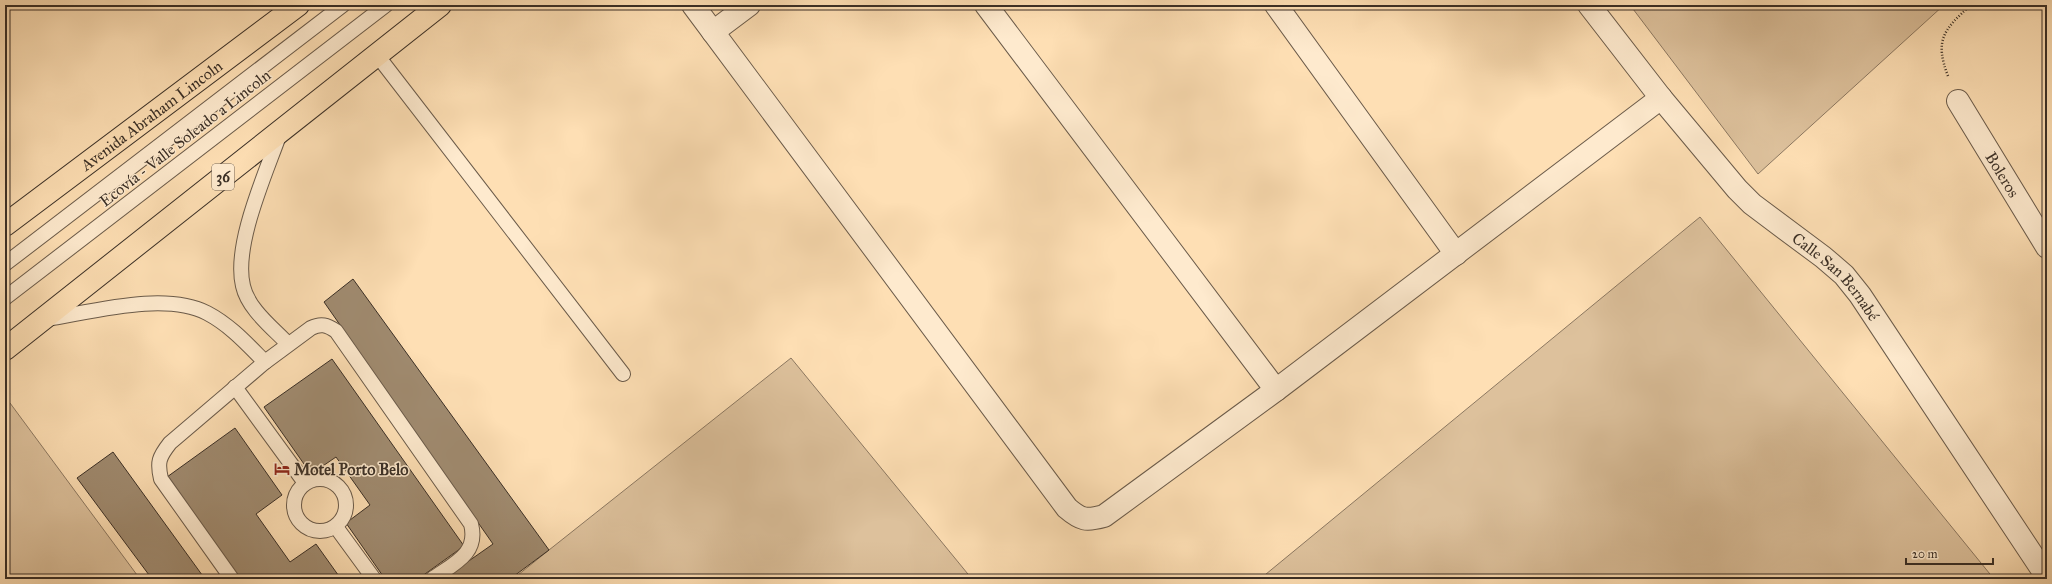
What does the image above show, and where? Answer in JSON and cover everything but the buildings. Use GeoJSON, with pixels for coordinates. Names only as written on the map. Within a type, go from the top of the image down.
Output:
{"type":"FeatureCollection","features":[{"type":"Feature","properties":{"kind":"main road","name":"Avenida Abraham Lincoln"},"geometry":{"type":"LineString","coordinates":[[5,225],[298,5]]}},
{"type":"Feature","properties":{"kind":"main road","name":"36"},"geometry":{"type":"LineString","coordinates":[[5,349],[440,5]]}},
{"type":"Feature","properties":{"kind":"street"},"geometry":{"type":"LineString","coordinates":[[693,5],[1067,508],[1078,518],[1091,520],[1104,516],[1276,390],[1661,98]]}},
{"type":"Feature","properties":{"kind":"street"},"geometry":{"type":"LineString","coordinates":[[713,32],[749,5]]}},
{"type":"Feature","properties":{"kind":"street"},"geometry":{"type":"LineString","coordinates":[[986,5],[1276,390]]}},
{"type":"Feature","properties":{"kind":"street"},"geometry":{"type":"LineString","coordinates":[[1276,5],[1456,254]]}},
{"type":"Feature","properties":{"kind":"street","name":"Calle San Bernabé"},"geometry":{"type":"LineString","coordinates":[[1589,5],[1661,98],[1752,204],[1823,257],[1844,275],[1860,295],[2047,577]]}},
{"type":"Feature","properties":{"kind":"street","name":"Boleros"},"geometry":{"type":"LineString","coordinates":[[1958,101],[2047,247]]}},
{"type":"Feature","properties":{"kind":"lane"},"geometry":{"type":"LineString","coordinates":[[5,264],[343,5]]}},
{"type":"Feature","properties":{"kind":"lane","name":"Ecovía - Valle Soleado a Lincoln"},"geometry":{"type":"LineString","coordinates":[[5,298],[386,5]]}},
{"type":"Feature","properties":{"kind":"lane"},"geometry":{"type":"LineString","coordinates":[[377,55],[624,374]]}},
{"type":"Feature","properties":{"kind":"lane"},"geometry":{"type":"LineString","coordinates":[[280,132],[247,229],[242,261],[243,287],[252,306],[288,344]]}},
{"type":"Feature","properties":{"kind":"lane"},"geometry":{"type":"LineString","coordinates":[[42,319],[151,302],[177,304],[205,312],[228,326],[265,362]]}},
{"type":"Feature","properties":{"kind":"lane"},"geometry":{"type":"LineString","coordinates":[[232,579],[161,479],[158,467],[161,454],[170,443],[265,362],[288,344],[319,324],[328,325],[336,330],[470,524],[474,535],[471,547],[464,557],[432,579]]}},
{"type":"Feature","properties":{"kind":"lane"},"geometry":{"type":"LineString","coordinates":[[235,387],[304,483]]}},
{"type":"Feature","properties":{"kind":"lane"},"geometry":{"type":"LineString","coordinates":[[317,478],[331,480],[342,489],[347,502],[345,516],[336,527],[323,532],[309,530],[299,521],[294,508],[296,494],[304,483],[317,478]]}},
{"type":"Feature","properties":{"kind":"lane"},"geometry":{"type":"LineString","coordinates":[[336,527],[374,579]]}},
{"type":"Feature","properties":{"kind":"path"},"geometry":{"type":"LineString","coordinates":[[1958,101],[1942,59],[1942,40],[1952,22],[1971,5]]}},
{"type":"Feature","properties":{"kind":"shaded area"},"geometry":{"type":"Polygon","coordinates":[[[1630,5],[1944,5],[1758,174],[1630,5]]]}},
{"type":"Feature","properties":{"kind":"shaded area"},"geometry":{"type":"Polygon","coordinates":[[[1700,217],[1994,579],[1260,579],[1700,217]]]}},
{"type":"Feature","properties":{"kind":"shaded area"},"geometry":{"type":"Polygon","coordinates":[[[791,358],[972,579],[513,579],[549,550],[791,358]]]}},
{"type":"Feature","properties":{"kind":"shaded area"},"geometry":{"type":"Polygon","coordinates":[[[10,403],[140,579],[5,579],[5,407],[10,403]]]}},
{"type":"Feature","properties":{"kind":"place","name":"Motel Porto Belo"},"geometry":{"type":"Point","coordinates":[282,469]}}]}
